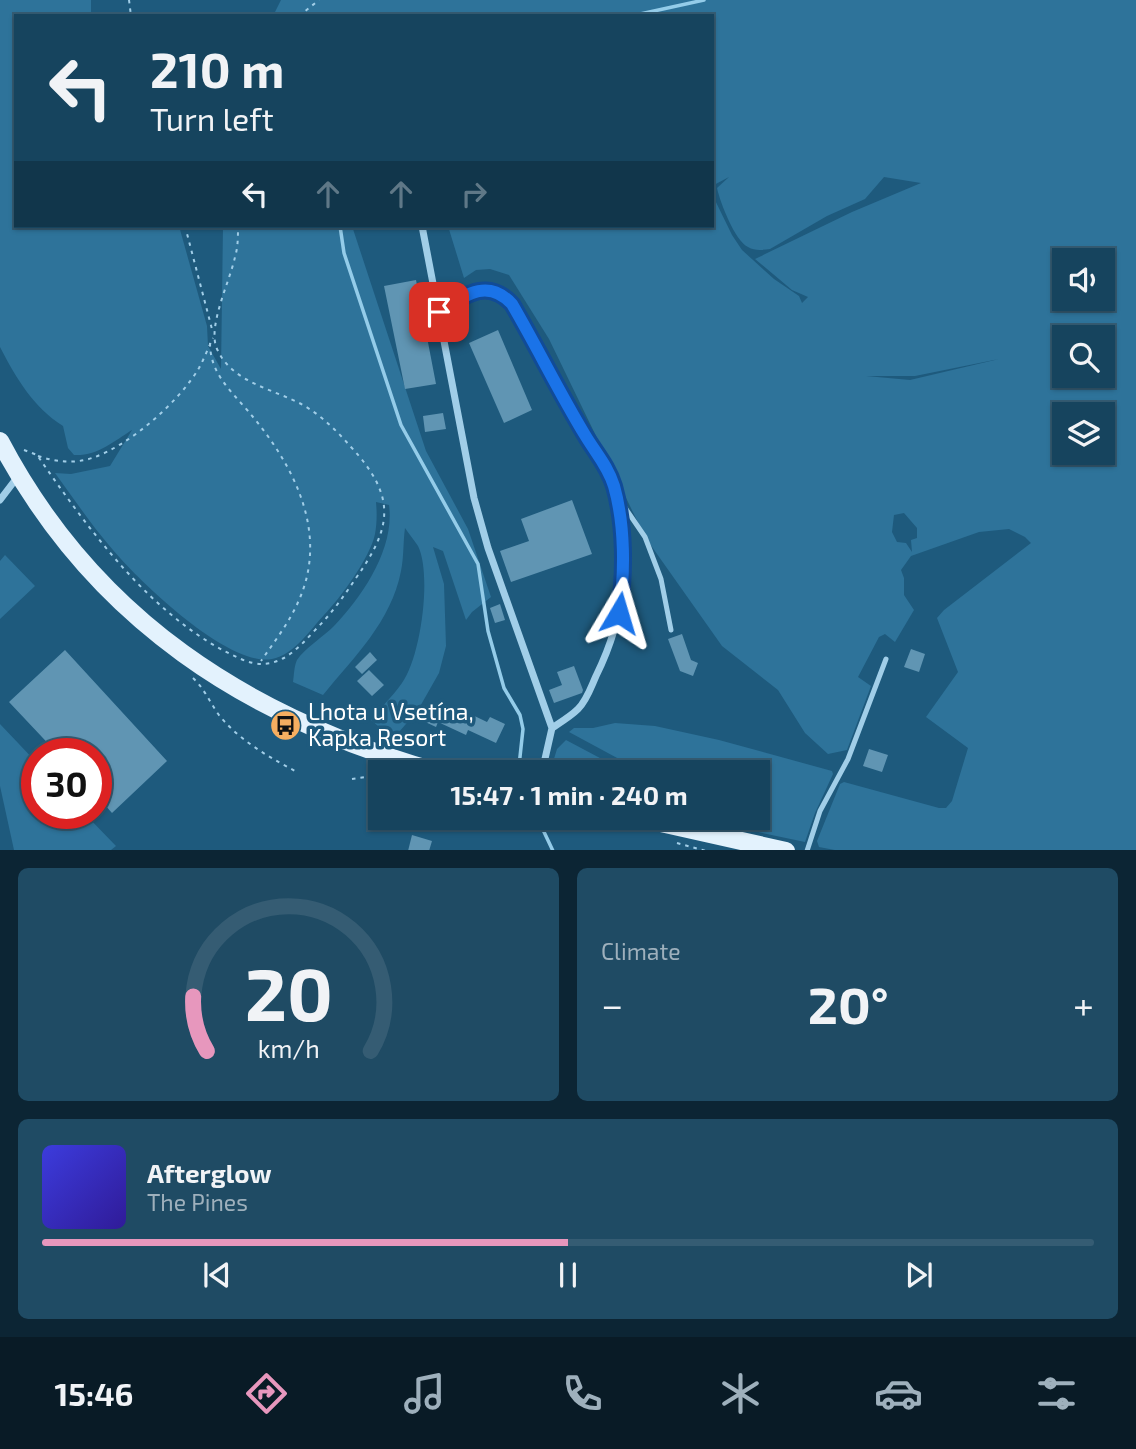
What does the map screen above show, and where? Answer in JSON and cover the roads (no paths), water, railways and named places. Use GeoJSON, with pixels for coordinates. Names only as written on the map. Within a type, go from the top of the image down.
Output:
{"type":"FeatureCollection","features":[{"type":"Feature","properties":{"kind":"main road"},"geometry":{"type":"LineString","coordinates":[[2,451],[58,530],[100,580],[143,622],[188,657],[278,713],[351,744],[401,760]]}},
{"type":"Feature","properties":{"kind":"main road"},"geometry":{"type":"LineString","coordinates":[[694,830],[786,850]]}},
{"type":"Feature","properties":{"kind":"street"},"geometry":{"type":"LineString","coordinates":[[422,228],[474,498],[488,548],[552,728],[545,760]]}},
{"type":"Feature","properties":{"kind":"street"},"geometry":{"type":"LineString","coordinates":[[0,500],[19,475]]}},
{"type":"Feature","properties":{"kind":"street"},"geometry":{"type":"LineString","coordinates":[[552,728],[579,708],[587,697],[612,645],[621,601],[624,567],[615,493]]}},
{"type":"Feature","properties":{"kind":"lane"},"geometry":{"type":"LineString","coordinates":[[439,312],[462,297],[478,291],[495,291],[505,296],[512,304],[585,436],[606,465],[615,493],[651,549],[661,579],[671,630]]}},
{"type":"Feature","properties":{"kind":"lane"},"geometry":{"type":"LineString","coordinates":[[807,850],[820,811],[848,759],[886,659]]}},
{"type":"Feature","properties":{"kind":"waterway"},"geometry":{"type":"LineString","coordinates":[[640,14],[704,0]]}},
{"type":"Feature","properties":{"kind":"waterway"},"geometry":{"type":"LineString","coordinates":[[340,228],[344,253],[401,425],[478,564],[488,631],[504,688],[520,715],[523,729],[520,760]]}},
{"type":"Feature","properties":{"kind":"waterway"},"geometry":{"type":"LineString","coordinates":[[543,830],[553,850]]}},
{"type":"Feature","properties":{"kind":"place","name":"Lhota u Vsetína, Kapka Resort"},"geometry":{"type":"Point","coordinates":[285,725]}}]}
